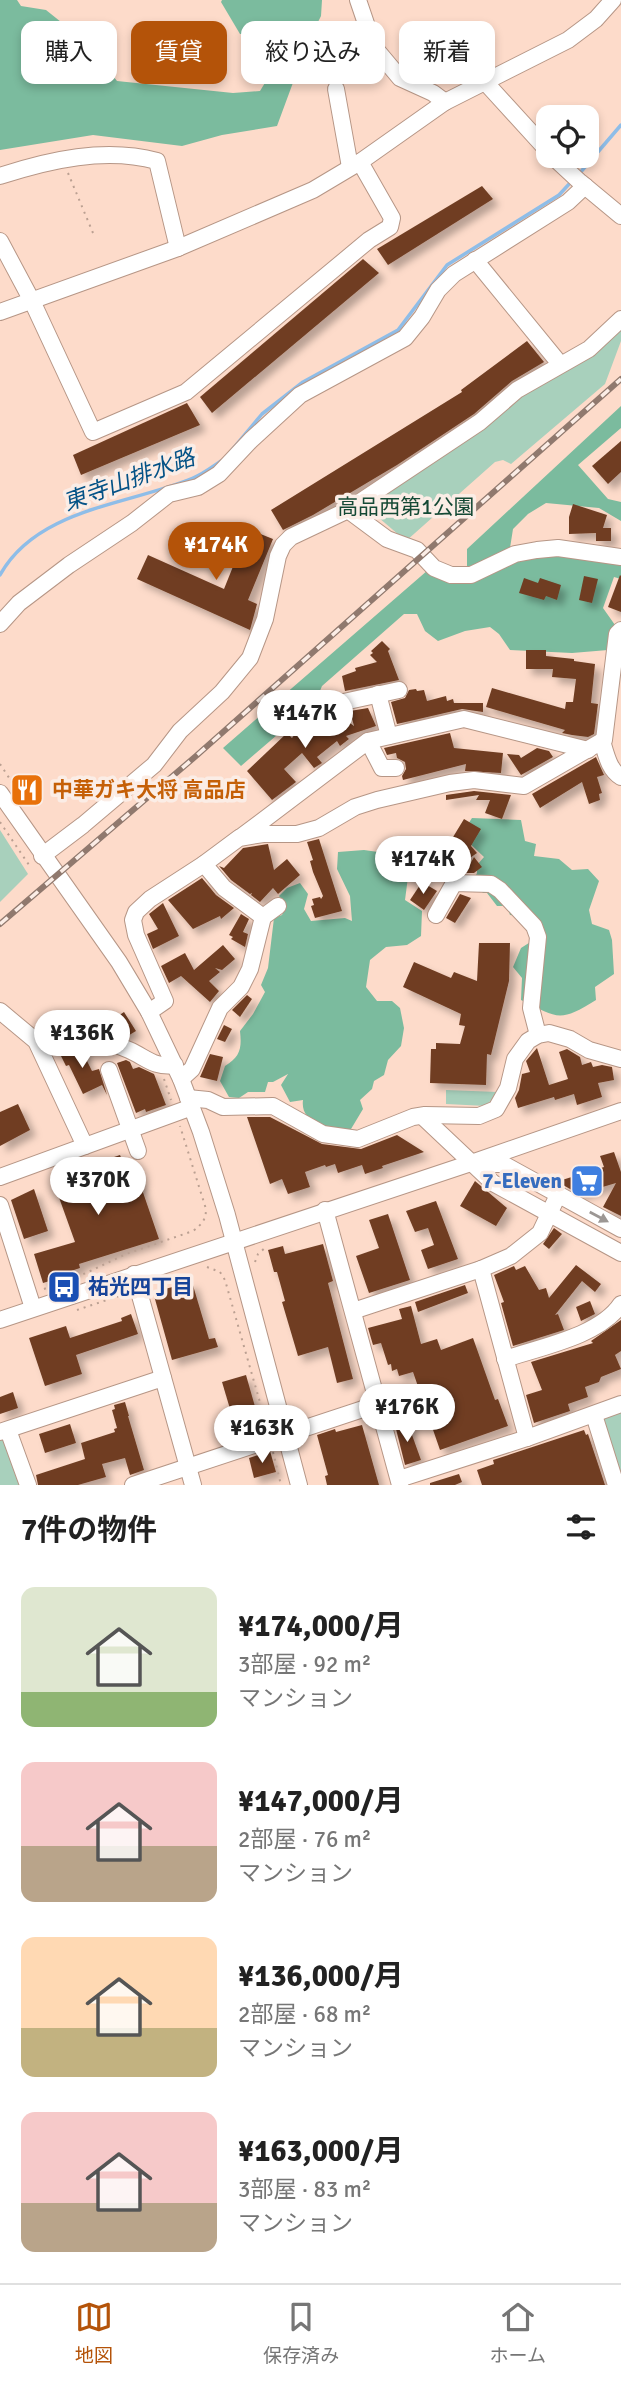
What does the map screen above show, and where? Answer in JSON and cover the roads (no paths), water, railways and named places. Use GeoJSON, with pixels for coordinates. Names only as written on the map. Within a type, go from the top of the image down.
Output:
{"type":"FeatureCollection","features":[{"type":"Feature","properties":{"kind":"street"},"geometry":{"type":"LineString","coordinates":[[358,0],[374,47],[400,78],[433,93],[445,102]]}},
{"type":"Feature","properties":{"kind":"street"},"geometry":{"type":"LineString","coordinates":[[495,78],[568,40],[596,19],[613,0]]}},
{"type":"Feature","properties":{"kind":"street"},"geometry":{"type":"LineString","coordinates":[[0,312],[178,248],[313,190],[445,102],[484,84]]}},
{"type":"Feature","properties":{"kind":"street"},"geometry":{"type":"LineString","coordinates":[[487,84],[536,138]]}},
{"type":"Feature","properties":{"kind":"street"},"geometry":{"type":"LineString","coordinates":[[0,242],[32,301],[93,432],[186,391],[369,240],[390,227],[392,218],[355,164],[335,89]]}},
{"type":"Feature","properties":{"kind":"street"},"geometry":{"type":"LineString","coordinates":[[0,176],[38,163],[62,159],[116,156],[142,157],[157,162],[178,248]]}},
{"type":"Feature","properties":{"kind":"street"},"geometry":{"type":"LineString","coordinates":[[563,168],[621,216]]}},
{"type":"Feature","properties":{"kind":"street"},"geometry":{"type":"LineString","coordinates":[[0,624],[19,603],[169,494],[198,487],[219,474],[300,395],[405,338],[422,317],[438,290],[453,274],[568,202],[582,184]]}},
{"type":"Feature","properties":{"kind":"street"},"geometry":{"type":"LineString","coordinates":[[475,260],[560,364]]}},
{"type":"Feature","properties":{"kind":"street"},"geometry":{"type":"LineString","coordinates":[[36,860],[83,825],[153,765],[180,731],[222,692],[250,658],[265,619],[278,556],[291,537],[348,510],[480,422],[517,390],[589,349],[621,319]]}},
{"type":"Feature","properties":{"kind":"street"},"geometry":{"type":"LineString","coordinates":[[348,510],[387,539],[417,550],[434,568],[451,575],[471,575],[515,554],[537,550],[558,548],[621,557]]}},
{"type":"Feature","properties":{"kind":"street"},"geometry":{"type":"LineString","coordinates":[[239,838],[263,834],[297,834],[319,828],[355,807],[450,783],[474,779],[524,786],[604,740],[617,634],[621,630]]}},
{"type":"Feature","properties":{"kind":"street"},"geometry":{"type":"LineString","coordinates":[[339,703],[400,690]]}},
{"type":"Feature","properties":{"kind":"street"},"geometry":{"type":"LineString","coordinates":[[378,694],[388,736]]}},
{"type":"Feature","properties":{"kind":"street"},"geometry":{"type":"LineString","coordinates":[[149,1012],[165,1001],[136,935],[136,912],[150,899],[204,864],[368,741],[464,719],[588,750]]}},
{"type":"Feature","properties":{"kind":"street"},"geometry":{"type":"LineString","coordinates":[[368,741],[382,768],[396,768]]}},
{"type":"Feature","properties":{"kind":"street"},"geometry":{"type":"LineString","coordinates":[[602,741],[607,758],[615,773],[621,777]]}},
{"type":"Feature","properties":{"kind":"street"},"geometry":{"type":"LineString","coordinates":[[0,793],[36,860],[119,962],[149,1012],[178,1072],[184,1103],[211,1162],[299,1485]]}},
{"type":"Feature","properties":{"kind":"street"},"geometry":{"type":"LineString","coordinates":[[204,864],[224,888],[262,917]]}},
{"type":"Feature","properties":{"kind":"street"},"geometry":{"type":"LineString","coordinates":[[436,915],[454,883],[491,884],[534,926],[538,937],[531,1008],[538,1035]]}},
{"type":"Feature","properties":{"kind":"street"},"geometry":{"type":"LineString","coordinates":[[36,1041],[52,1037],[74,1037],[127,1049],[161,1067],[178,1072],[192,1069],[220,1008],[241,987],[250,969],[262,917],[278,906]]}},
{"type":"Feature","properties":{"kind":"street"},"geometry":{"type":"LineString","coordinates":[[0,1012],[36,1041],[85,1146]]}},
{"type":"Feature","properties":{"kind":"street"},"geometry":{"type":"LineString","coordinates":[[0,1177],[131,1130],[184,1103],[208,1100],[223,1107],[272,1106],[323,1134],[347,1139],[358,1139],[422,1116],[479,1116],[496,1109],[508,1088],[514,1059],[528,1041],[538,1035],[549,1033],[560,1036],[621,1059]]}},
{"type":"Feature","properties":{"kind":"street"},"geometry":{"type":"LineString","coordinates":[[109,1070],[138,1151]]}},
{"type":"Feature","properties":{"kind":"street"},"geometry":{"type":"LineString","coordinates":[[0,1320],[621,1111]]}},
{"type":"Feature","properties":{"kind":"street"},"geometry":{"type":"LineString","coordinates":[[422,1116],[493,1183],[621,1253]]}},
{"type":"Feature","properties":{"kind":"street"},"geometry":{"type":"LineString","coordinates":[[471,1163],[503,1164],[621,1229]]}},
{"type":"Feature","properties":{"kind":"street"},"geometry":{"type":"LineString","coordinates":[[353,1311],[481,1269],[512,1256],[540,1233],[558,1195]]}},
{"type":"Feature","properties":{"kind":"street"},"geometry":{"type":"LineString","coordinates":[[0,1205],[33,1308]]}},
{"type":"Feature","properties":{"kind":"street"},"geometry":{"type":"LineString","coordinates":[[325,1210],[400,1482],[621,1404]]}},
{"type":"Feature","properties":{"kind":"street"},"geometry":{"type":"LineString","coordinates":[[481,1269],[527,1438]]}},
{"type":"Feature","properties":{"kind":"street"},"geometry":{"type":"LineString","coordinates":[[134,1274],[193,1485]]}},
{"type":"Feature","properties":{"kind":"street"},"geometry":{"type":"LineString","coordinates":[[505,1359],[591,1330],[614,1315],[621,1304]]}},
{"type":"Feature","properties":{"kind":"street"},"geometry":{"type":"LineString","coordinates":[[28,1485],[4,1431],[163,1378]]}},
{"type":"Feature","properties":{"kind":"street"},"geometry":{"type":"LineString","coordinates":[[133,1485],[378,1404]]}},
{"type":"Feature","properties":{"kind":"street"},"geometry":{"type":"LineString","coordinates":[[594,1415],[616,1485]]}},
{"type":"Feature","properties":{"kind":"waterway","name":"東寺山排水路"},"geometry":{"type":"LineString","coordinates":[[579,174],[621,125]]}},
{"type":"Feature","properties":{"kind":"waterway","name":"東寺山排水路"},"geometry":{"type":"LineString","coordinates":[[231,451],[262,414],[303,382],[398,330],[447,265],[559,195],[571,182]]}},
{"type":"Feature","properties":{"kind":"waterway","name":"東寺山排水路"},"geometry":{"type":"LineString","coordinates":[[0,575],[16,553],[37,535],[60,522],[193,478],[221,461]]}},
{"type":"Feature","properties":{"kind":"railway"},"geometry":{"type":"LineString","coordinates":[[0,924],[196,756],[621,379]]}},
{"type":"Feature","properties":{"kind":"place","name":"中華ガキ大将 高品店"},"geometry":{"type":"Point","coordinates":[27,790]}},
{"type":"Feature","properties":{"kind":"place","name":"7-Eleven"},"geometry":{"type":"Point","coordinates":[587,1181]}},
{"type":"Feature","properties":{"kind":"place","name":"祐光四丁目"},"geometry":{"type":"Point","coordinates":[64,1287]}},
{"type":"Feature","properties":{"kind":"park label","name":"高品西第1公園"},"geometry":{"type":"Point","coordinates":[406,507]}}]}
